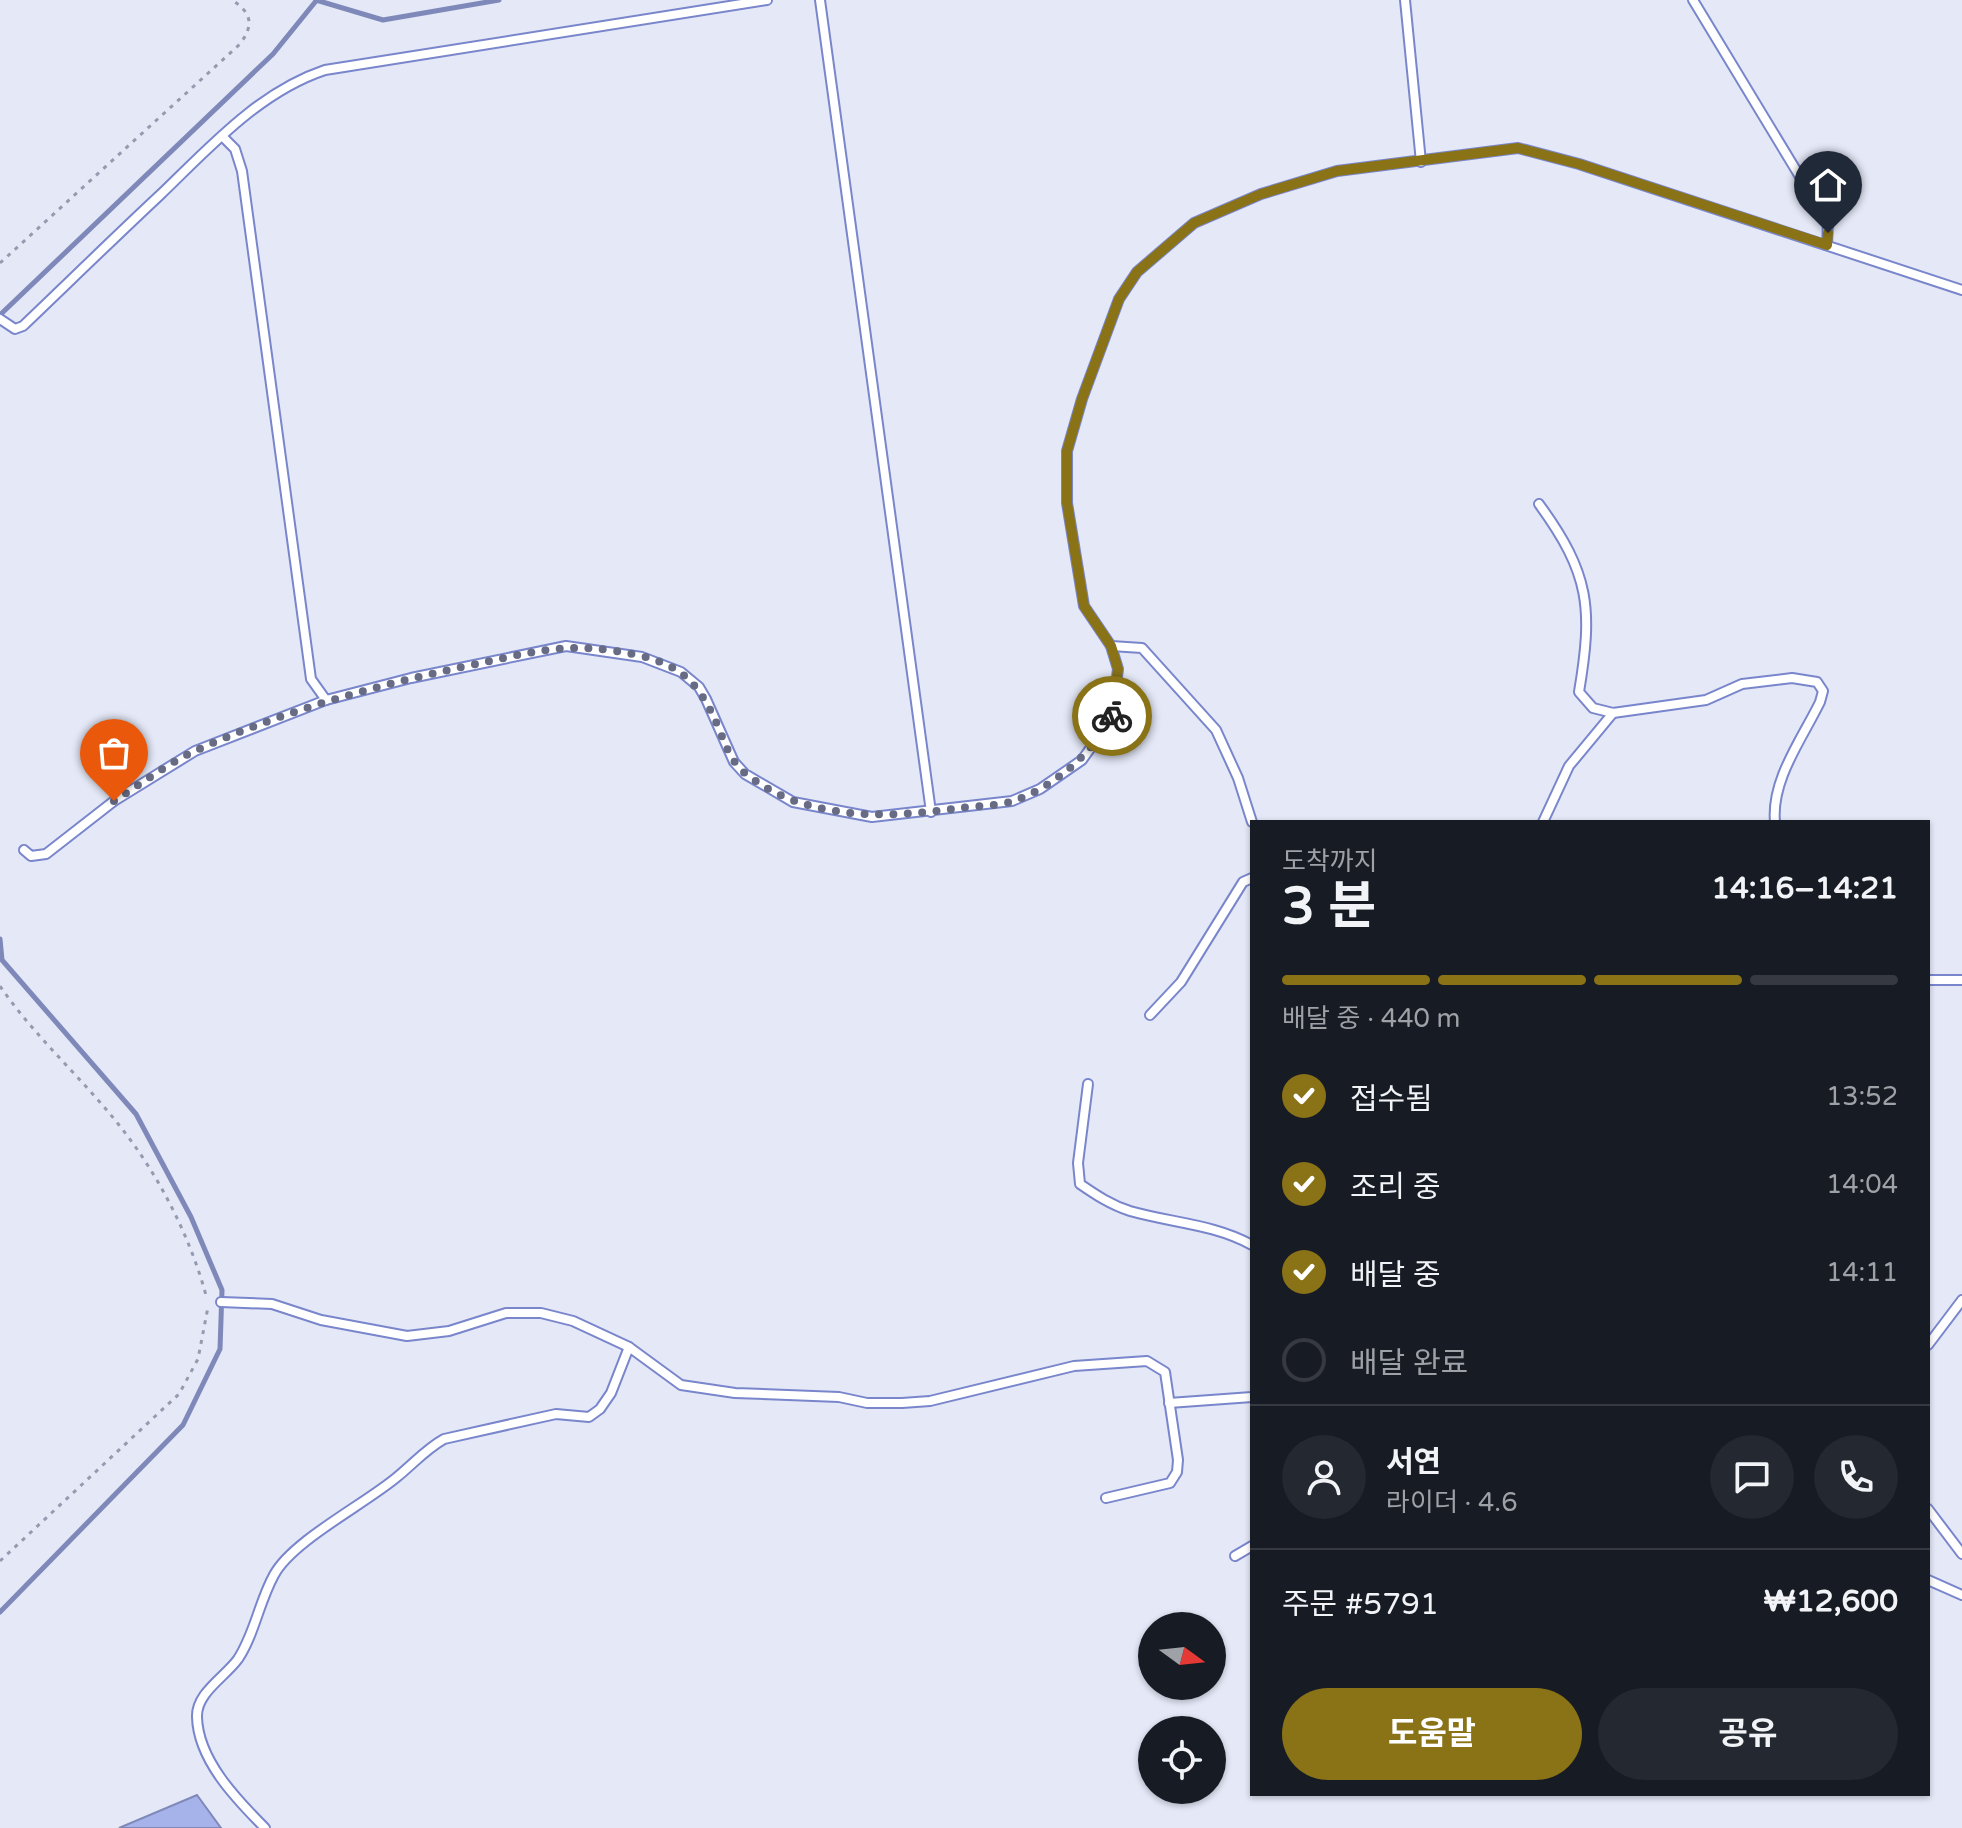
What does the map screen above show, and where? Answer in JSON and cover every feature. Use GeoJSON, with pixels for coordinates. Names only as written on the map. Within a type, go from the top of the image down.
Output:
{"type":"FeatureCollection","features":[{"type":"Feature","properties":{"kind":"lane"},"geometry":{"type":"LineString","coordinates":[[2,320],[15,329],[23,326],[222,136],[269,97],[297,80],[325,70],[767,0]]}},
{"type":"Feature","properties":{"kind":"lane"},"geometry":{"type":"LineString","coordinates":[[820,0],[931,812]]}},
{"type":"Feature","properties":{"kind":"lane"},"geometry":{"type":"LineString","coordinates":[[1405,0],[1421,162]]}},
{"type":"Feature","properties":{"kind":"lane"},"geometry":{"type":"LineString","coordinates":[[1693,0],[1828,223],[1827,245]]}},
{"type":"Feature","properties":{"kind":"lane"},"geometry":{"type":"LineString","coordinates":[[222,136],[235,149],[242,171],[311,679],[326,700]]}},
{"type":"Feature","properties":{"kind":"lane"},"geometry":{"type":"LineString","coordinates":[[24,850],[31,856],[46,854],[114,801],[195,751],[326,700],[411,678],[566,646],[616,651],[681,672],[699,687],[734,762],[745,774],[793,802],[872,817],[1012,801],[1040,789],[1082,760],[1112,718],[1118,669],[1111,646],[1084,606],[1067,503],[1067,451],[1082,399],[1119,299],[1137,272],[1194,223],[1261,194],[1337,171],[1518,148],[1535,151],[1962,290]]}},
{"type":"Feature","properties":{"kind":"lane"},"geometry":{"type":"LineString","coordinates":[[1539,504],[1567,542],[1583,583],[1588,638],[1579,692],[1593,708],[1613,713],[1706,700],[1742,684],[1792,678],[1817,682],[1823,691],[1820,702],[1778,787],[1775,820]]}},
{"type":"Feature","properties":{"kind":"lane"},"geometry":{"type":"LineString","coordinates":[[1111,646],[1142,648],[1216,730],[1238,778],[1251,820]]}},
{"type":"Feature","properties":{"kind":"lane"},"geometry":{"type":"LineString","coordinates":[[1544,820],[1569,766],[1613,713]]}},
{"type":"Feature","properties":{"kind":"lane"},"geometry":{"type":"LineString","coordinates":[[1150,1015],[1181,982],[1243,882],[1250,879]]}},
{"type":"Feature","properties":{"kind":"lane"},"geometry":{"type":"LineString","coordinates":[[1930,980],[1962,980]]}},
{"type":"Feature","properties":{"kind":"lane"},"geometry":{"type":"LineString","coordinates":[[1088,1084],[1078,1163],[1080,1184],[1102,1199],[1131,1211],[1230,1233],[1250,1244]]}},
{"type":"Feature","properties":{"kind":"lane"},"geometry":{"type":"LineString","coordinates":[[1930,1342],[1962,1300]]}},
{"type":"Feature","properties":{"kind":"lane"},"geometry":{"type":"LineString","coordinates":[[221,1302],[272,1304],[321,1320],[407,1336],[449,1331],[522,1311],[573,1321],[629,1347],[681,1385],[735,1393],[839,1397],[867,1403],[930,1401],[1074,1366],[1147,1361],[1165,1372],[1178,1460],[1177,1472],[1170,1483],[1106,1498]]}},
{"type":"Feature","properties":{"kind":"lane"},"geometry":{"type":"LineString","coordinates":[[265,1828],[213,1770],[197,1720],[198,1705],[237,1660],[253,1633],[274,1573],[292,1554],[397,1478],[444,1439],[556,1414],[589,1417],[600,1409],[611,1393],[629,1347]]}},
{"type":"Feature","properties":{"kind":"lane"},"geometry":{"type":"LineString","coordinates":[[1169,1403],[1250,1397]]}},
{"type":"Feature","properties":{"kind":"lane"},"geometry":{"type":"LineString","coordinates":[[1930,1512],[1962,1554]]}},
{"type":"Feature","properties":{"kind":"lane"},"geometry":{"type":"LineString","coordinates":[[1235,1556],[1250,1547]]}},
{"type":"Feature","properties":{"kind":"lane"},"geometry":{"type":"LineString","coordinates":[[1930,1581],[1962,1595]]}},
{"type":"Feature","properties":{"kind":"path"},"geometry":{"type":"LineString","coordinates":[[0,263],[240,44],[249,32],[251,21],[247,9],[232,0]]}},
{"type":"Feature","properties":{"kind":"path"},"geometry":{"type":"LineString","coordinates":[[0,986],[120,1126],[155,1175],[199,1269],[208,1305],[198,1359],[179,1394],[0,1561]]}},
{"type":"Feature","properties":{"kind":"water"},"geometry":{"type":"Polygon","coordinates":[[[197,1795],[221,1828],[119,1828],[197,1795]]]}},
{"type":"Feature","properties":{"kind":"waterway"},"geometry":{"type":"LineString","coordinates":[[316,0],[383,20],[499,0]]}},
{"type":"Feature","properties":{"kind":"waterway"},"geometry":{"type":"LineString","coordinates":[[0,315],[273,54],[316,1]]}},
{"type":"Feature","properties":{"kind":"waterway"},"geometry":{"type":"LineString","coordinates":[[0,939],[2,960],[136,1114],[191,1217],[222,1290],[220,1349],[183,1425],[0,1612]]}},
{"type":"Feature","properties":{"kind":"way so far"},"geometry":{"type":"LineString","coordinates":[[114,801],[195,751],[326,700],[411,678],[566,646],[616,651],[681,672],[699,687],[728,752],[745,774],[793,802],[872,817],[1012,801],[1040,789],[1082,760],[1112,716]]}},
{"type":"Feature","properties":{"kind":"route"},"geometry":{"type":"LineString","coordinates":[[1112,716],[1118,669],[1111,646],[1084,606],[1067,503],[1067,451],[1082,399],[1119,299],[1137,272],[1194,223],[1261,194],[1337,171],[1518,148],[1579,164],[1827,245],[1828,233]]}}]}
